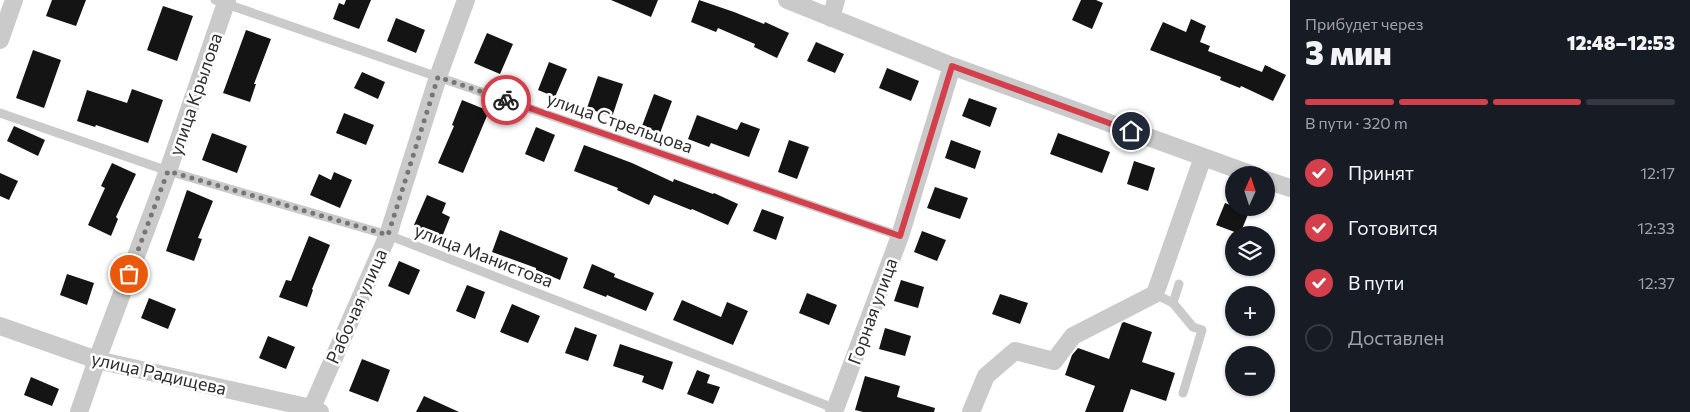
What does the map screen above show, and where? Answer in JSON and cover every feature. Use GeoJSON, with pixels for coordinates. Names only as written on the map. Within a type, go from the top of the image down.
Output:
{"type":"FeatureCollection","features":[{"type":"Feature","properties":{"kind":"street"},"geometry":{"type":"LineString","coordinates":[[0,40],[14,0]]}},
{"type":"Feature","properties":{"kind":"street","name":"Рабочая улица"},"geometry":{"type":"LineString","coordinates":[[314,411],[388,235],[438,77],[466,0]]}},
{"type":"Feature","properties":{"kind":"street"},"geometry":{"type":"LineString","coordinates":[[787,0],[952,66],[1228,166]]}},
{"type":"Feature","properties":{"kind":"street"},"geometry":{"type":"LineString","coordinates":[[831,18],[836,0]]}},
{"type":"Feature","properties":{"kind":"street","name":"улица Крылова"},"geometry":{"type":"LineString","coordinates":[[79,412],[168,171],[223,1]]}},
{"type":"Feature","properties":{"kind":"street","name":"Горная улица"},"geometry":{"type":"LineString","coordinates":[[835,411],[900,236],[952,66]]}},
{"type":"Feature","properties":{"kind":"street"},"geometry":{"type":"LineString","coordinates":[[972,412],[986,376],[1015,351],[1054,361],[1073,336],[1156,294],[1203,157]]}},
{"type":"Feature","properties":{"kind":"street"},"geometry":{"type":"LineString","coordinates":[[1275,183],[1290,188]]}},
{"type":"Feature","properties":{"kind":"street","name":"улица Радищева"},"geometry":{"type":"LineString","coordinates":[[0,326],[97,360],[314,411]]}},
{"type":"Feature","properties":{"kind":"lane","name":"улица Стрельцова"},"geometry":{"type":"LineString","coordinates":[[223,1],[900,236]]}},
{"type":"Feature","properties":{"kind":"lane","name":"улица Манистова"},"geometry":{"type":"LineString","coordinates":[[0,113],[168,171],[388,235],[835,411]]}},
{"type":"Feature","properties":{"kind":"lane"},"geometry":{"type":"LineString","coordinates":[[1173,303],[1179,284]]}},
{"type":"Feature","properties":{"kind":"lane"},"geometry":{"type":"LineString","coordinates":[[1156,294],[1173,303],[1193,327],[1202,330],[1183,393]]}},
{"type":"Feature","properties":{"kind":"building"},"geometry":{"type":"Polygon","coordinates":[[[52,0],[86,0],[76,26],[46,16],[52,0]]]}},
{"type":"Feature","properties":{"kind":"building"},"geometry":{"type":"Polygon","coordinates":[[[346,0],[371,0],[359,29],[333,19],[339,3],[344,5],[346,0]]]}},
{"type":"Feature","properties":{"kind":"building"},"geometry":{"type":"Polygon","coordinates":[[[611,0],[658,0],[651,17],[611,0]]]}},
{"type":"Feature","properties":{"kind":"building"},"geometry":{"type":"Polygon","coordinates":[[[699,0],[764,24],[765,22],[789,33],[777,58],[754,47],[755,44],[718,28],[716,32],[691,22],[699,0]]]}},
{"type":"Feature","properties":{"kind":"building"},"geometry":{"type":"Polygon","coordinates":[[[1081,0],[1096,0],[1103,3],[1092,29],[1072,20],[1081,0]]]}},
{"type":"Feature","properties":{"kind":"building"},"geometry":{"type":"Polygon","coordinates":[[[163,6],[193,16],[177,61],[147,50],[163,6]]]}},
{"type":"Feature","properties":{"kind":"building"},"geometry":{"type":"Polygon","coordinates":[[[396,18],[425,30],[416,53],[387,41],[396,18]]]}},
{"type":"Feature","properties":{"kind":"building"},"geometry":{"type":"Polygon","coordinates":[[[1191,19],[1206,26],[1200,42],[1210,46],[1208,51],[1262,72],[1265,65],[1286,75],[1273,101],[1241,86],[1240,88],[1220,80],[1221,77],[1150,50],[1163,22],[1186,32],[1191,19]]]}},
{"type":"Feature","properties":{"kind":"building"},"geometry":{"type":"Polygon","coordinates":[[[246,30],[271,39],[254,84],[256,84],[250,102],[223,93],[246,30]]]}},
{"type":"Feature","properties":{"kind":"building"},"geometry":{"type":"Polygon","coordinates":[[[487,33],[513,44],[500,74],[474,63],[487,33]]]}},
{"type":"Feature","properties":{"kind":"building"},"geometry":{"type":"Polygon","coordinates":[[[816,42],[844,54],[835,73],[807,61],[816,42]]]}},
{"type":"Feature","properties":{"kind":"building"},"geometry":{"type":"Polygon","coordinates":[[[33,50],[61,60],[44,108],[16,98],[33,50]]]}},
{"type":"Feature","properties":{"kind":"building"},"geometry":{"type":"Polygon","coordinates":[[[549,62],[567,69],[555,97],[538,90],[549,62]]]}},
{"type":"Feature","properties":{"kind":"building"},"geometry":{"type":"Polygon","coordinates":[[[887,68],[919,81],[911,101],[879,88],[887,68]]]}},
{"type":"Feature","properties":{"kind":"building"},"geometry":{"type":"Polygon","coordinates":[[[362,72],[385,82],[378,99],[354,88],[362,72]]]}},
{"type":"Feature","properties":{"kind":"building"},"geometry":{"type":"Polygon","coordinates":[[[598,76],[623,84],[612,117],[587,108],[598,76]]]}},
{"type":"Feature","properties":{"kind":"building"},"geometry":{"type":"Polygon","coordinates":[[[132,89],[163,100],[148,143],[96,125],[95,127],[77,121],[87,90],[127,103],[132,89]]]}},
{"type":"Feature","properties":{"kind":"building"},"geometry":{"type":"Polygon","coordinates":[[[654,94],[672,101],[660,133],[642,126],[654,94]]]}},
{"type":"Feature","properties":{"kind":"building"},"geometry":{"type":"Polygon","coordinates":[[[969,98],[997,108],[990,127],[962,116],[969,98]]]}},
{"type":"Feature","properties":{"kind":"building"},"geometry":{"type":"Polygon","coordinates":[[[462,100],[489,111],[463,173],[438,163],[454,126],[452,125],[462,100]]]}},
{"type":"Feature","properties":{"kind":"building"},"geometry":{"type":"Polygon","coordinates":[[[344,113],[374,125],[366,145],[336,133],[344,113]]]}},
{"type":"Feature","properties":{"kind":"building"},"geometry":{"type":"Polygon","coordinates":[[[697,115],[737,130],[741,122],[760,129],[749,157],[711,143],[709,147],[688,139],[697,115]]]}},
{"type":"Feature","properties":{"kind":"building"},"geometry":{"type":"Polygon","coordinates":[[[14,126],[45,140],[38,156],[7,141],[14,126]]]}},
{"type":"Feature","properties":{"kind":"building"},"geometry":{"type":"Polygon","coordinates":[[[536,127],[555,135],[544,162],[525,154],[536,127]]]}},
{"type":"Feature","properties":{"kind":"building"},"geometry":{"type":"Polygon","coordinates":[[[212,133],[247,146],[237,173],[202,160],[212,133]]]}},
{"type":"Feature","properties":{"kind":"building"},"geometry":{"type":"Polygon","coordinates":[[[1058,133],[1110,152],[1102,173],[1050,154],[1058,133]]]}},
{"type":"Feature","properties":{"kind":"building"},"geometry":{"type":"Polygon","coordinates":[[[789,140],[809,147],[797,179],[778,172],[789,140]]]}},
{"type":"Feature","properties":{"kind":"building"},"geometry":{"type":"Polygon","coordinates":[[[951,140],[981,151],[975,169],[945,158],[951,140]]]}},
{"type":"Feature","properties":{"kind":"building"},"geometry":{"type":"Polygon","coordinates":[[[584,145],[632,163],[673,182],[674,179],[714,193],[738,204],[728,225],[654,195],[649,205],[617,190],[618,188],[574,171],[584,145]]]}},
{"type":"Feature","properties":{"kind":"building"},"geometry":{"type":"Polygon","coordinates":[[[1134,161],[1155,168],[1148,191],[1127,184],[1134,161]]]}},
{"type":"Feature","properties":{"kind":"building"},"geometry":{"type":"Polygon","coordinates":[[[112,163],[136,174],[116,217],[118,219],[111,236],[88,225],[105,188],[101,186],[112,163]]]}},
{"type":"Feature","properties":{"kind":"building"},"geometry":{"type":"Polygon","coordinates":[[[334,172],[352,180],[340,208],[310,195],[319,174],[331,180],[334,172]]]}},
{"type":"Feature","properties":{"kind":"building"},"geometry":{"type":"Polygon","coordinates":[[[0,173],[18,181],[9,200],[0,196],[0,173]]]}},
{"type":"Feature","properties":{"kind":"building"},"geometry":{"type":"Polygon","coordinates":[[[935,187],[968,198],[960,219],[927,208],[935,187]]]}},
{"type":"Feature","properties":{"kind":"building"},"geometry":{"type":"Polygon","coordinates":[[[187,190],[213,201],[198,238],[202,239],[194,261],[166,251],[187,190]]]}},
{"type":"Feature","properties":{"kind":"building"},"geometry":{"type":"Polygon","coordinates":[[[427,195],[446,203],[442,213],[450,217],[442,237],[414,225],[427,195]]]}},
{"type":"Feature","properties":{"kind":"building"},"geometry":{"type":"Polygon","coordinates":[[[1225,203],[1225,216],[1247,216],[1243,226],[1225,226],[1225,228],[1216,225],[1225,203]]]}},
{"type":"Feature","properties":{"kind":"building"},"geometry":{"type":"Polygon","coordinates":[[[762,209],[784,217],[776,240],[753,231],[762,209]]]}},
{"type":"Feature","properties":{"kind":"building"},"geometry":{"type":"Polygon","coordinates":[[[500,230],[568,258],[560,280],[536,270],[536,268],[492,252],[500,230]]]}},
{"type":"Feature","properties":{"kind":"building"},"geometry":{"type":"Polygon","coordinates":[[[922,231],[946,240],[937,261],[914,252],[922,231]]]}},
{"type":"Feature","properties":{"kind":"building"},"geometry":{"type":"Polygon","coordinates":[[[309,236],[330,245],[312,289],[307,307],[279,297],[286,280],[291,281],[309,236]]]}},
{"type":"Feature","properties":{"kind":"building"},"geometry":{"type":"Polygon","coordinates":[[[399,261],[420,270],[409,295],[388,286],[399,261]]]}},
{"type":"Feature","properties":{"kind":"building"},"geometry":{"type":"Polygon","coordinates":[[[592,264],[615,274],[614,277],[654,293],[646,311],[607,295],[606,297],[583,288],[592,264]]]}},
{"type":"Feature","properties":{"kind":"building"},"geometry":{"type":"Polygon","coordinates":[[[67,274],[94,283],[87,305],[60,295],[67,274]]]}},
{"type":"Feature","properties":{"kind":"building"},"geometry":{"type":"Polygon","coordinates":[[[901,280],[924,287],[918,308],[894,301],[901,280]]]}},
{"type":"Feature","properties":{"kind":"building"},"geometry":{"type":"Polygon","coordinates":[[[467,285],[485,292],[475,319],[456,311],[467,285]]]}},
{"type":"Feature","properties":{"kind":"building"},"geometry":{"type":"Polygon","coordinates":[[[807,293],[837,305],[829,325],[799,313],[807,293]]]}},
{"type":"Feature","properties":{"kind":"building"},"geometry":{"type":"Polygon","coordinates":[[[1000,294],[1028,303],[1020,324],[992,314],[1000,294]]]}},
{"type":"Feature","properties":{"kind":"building"},"geometry":{"type":"Polygon","coordinates":[[[149,298],[176,309],[168,329],[141,318],[149,298]]]}},
{"type":"Feature","properties":{"kind":"building"},"geometry":{"type":"Polygon","coordinates":[[[682,300],[721,317],[727,302],[748,311],[733,345],[673,320],[682,300]]]}},
{"type":"Feature","properties":{"kind":"building"},"geometry":{"type":"Polygon","coordinates":[[[512,304],[540,316],[528,343],[500,332],[512,304]]]}},
{"type":"Feature","properties":{"kind":"building"},"geometry":{"type":"Polygon","coordinates":[[[1124,322],[1152,332],[1142,362],[1175,373],[1166,401],[1131,389],[1123,412],[1085,412],[1095,386],[1065,375],[1072,355],[1078,348],[1109,359],[1124,322]]]}},
{"type":"Feature","properties":{"kind":"building"},"geometry":{"type":"Polygon","coordinates":[[[575,327],[597,335],[588,361],[565,353],[575,327]]]}},
{"type":"Feature","properties":{"kind":"building"},"geometry":{"type":"Polygon","coordinates":[[[885,328],[911,336],[905,356],[879,349],[885,328]]]}},
{"type":"Feature","properties":{"kind":"building"},"geometry":{"type":"Polygon","coordinates":[[[268,336],[295,347],[286,369],[259,358],[268,336]]]}},
{"type":"Feature","properties":{"kind":"building"},"geometry":{"type":"Polygon","coordinates":[[[620,344],[673,362],[663,390],[642,382],[644,376],[613,366],[620,344]]]}},
{"type":"Feature","properties":{"kind":"building"},"geometry":{"type":"Polygon","coordinates":[[[362,359],[390,370],[378,402],[349,391],[362,359]]]}},
{"type":"Feature","properties":{"kind":"building"},"geometry":{"type":"Polygon","coordinates":[[[697,370],[710,375],[707,383],[720,387],[713,404],[687,394],[697,370]]]}},
{"type":"Feature","properties":{"kind":"building"},"geometry":{"type":"Polygon","coordinates":[[[865,376],[900,386],[897,397],[935,408],[934,412],[863,412],[855,410],[865,376]]]}},
{"type":"Feature","properties":{"kind":"building"},"geometry":{"type":"Polygon","coordinates":[[[31,377],[59,389],[52,406],[24,395],[31,377]]]}},
{"type":"Feature","properties":{"kind":"building"},"geometry":{"type":"Polygon","coordinates":[[[424,396],[459,412],[416,412],[424,396]]]}},
{"type":"Feature","properties":{"kind":"way so far"},"geometry":{"type":"LineString","coordinates":[[129,274],[168,171],[388,235],[438,77],[506,100]]}},
{"type":"Feature","properties":{"kind":"route"},"geometry":{"type":"LineString","coordinates":[[506,100],[900,236],[952,66],[1131,131]]}}]}
